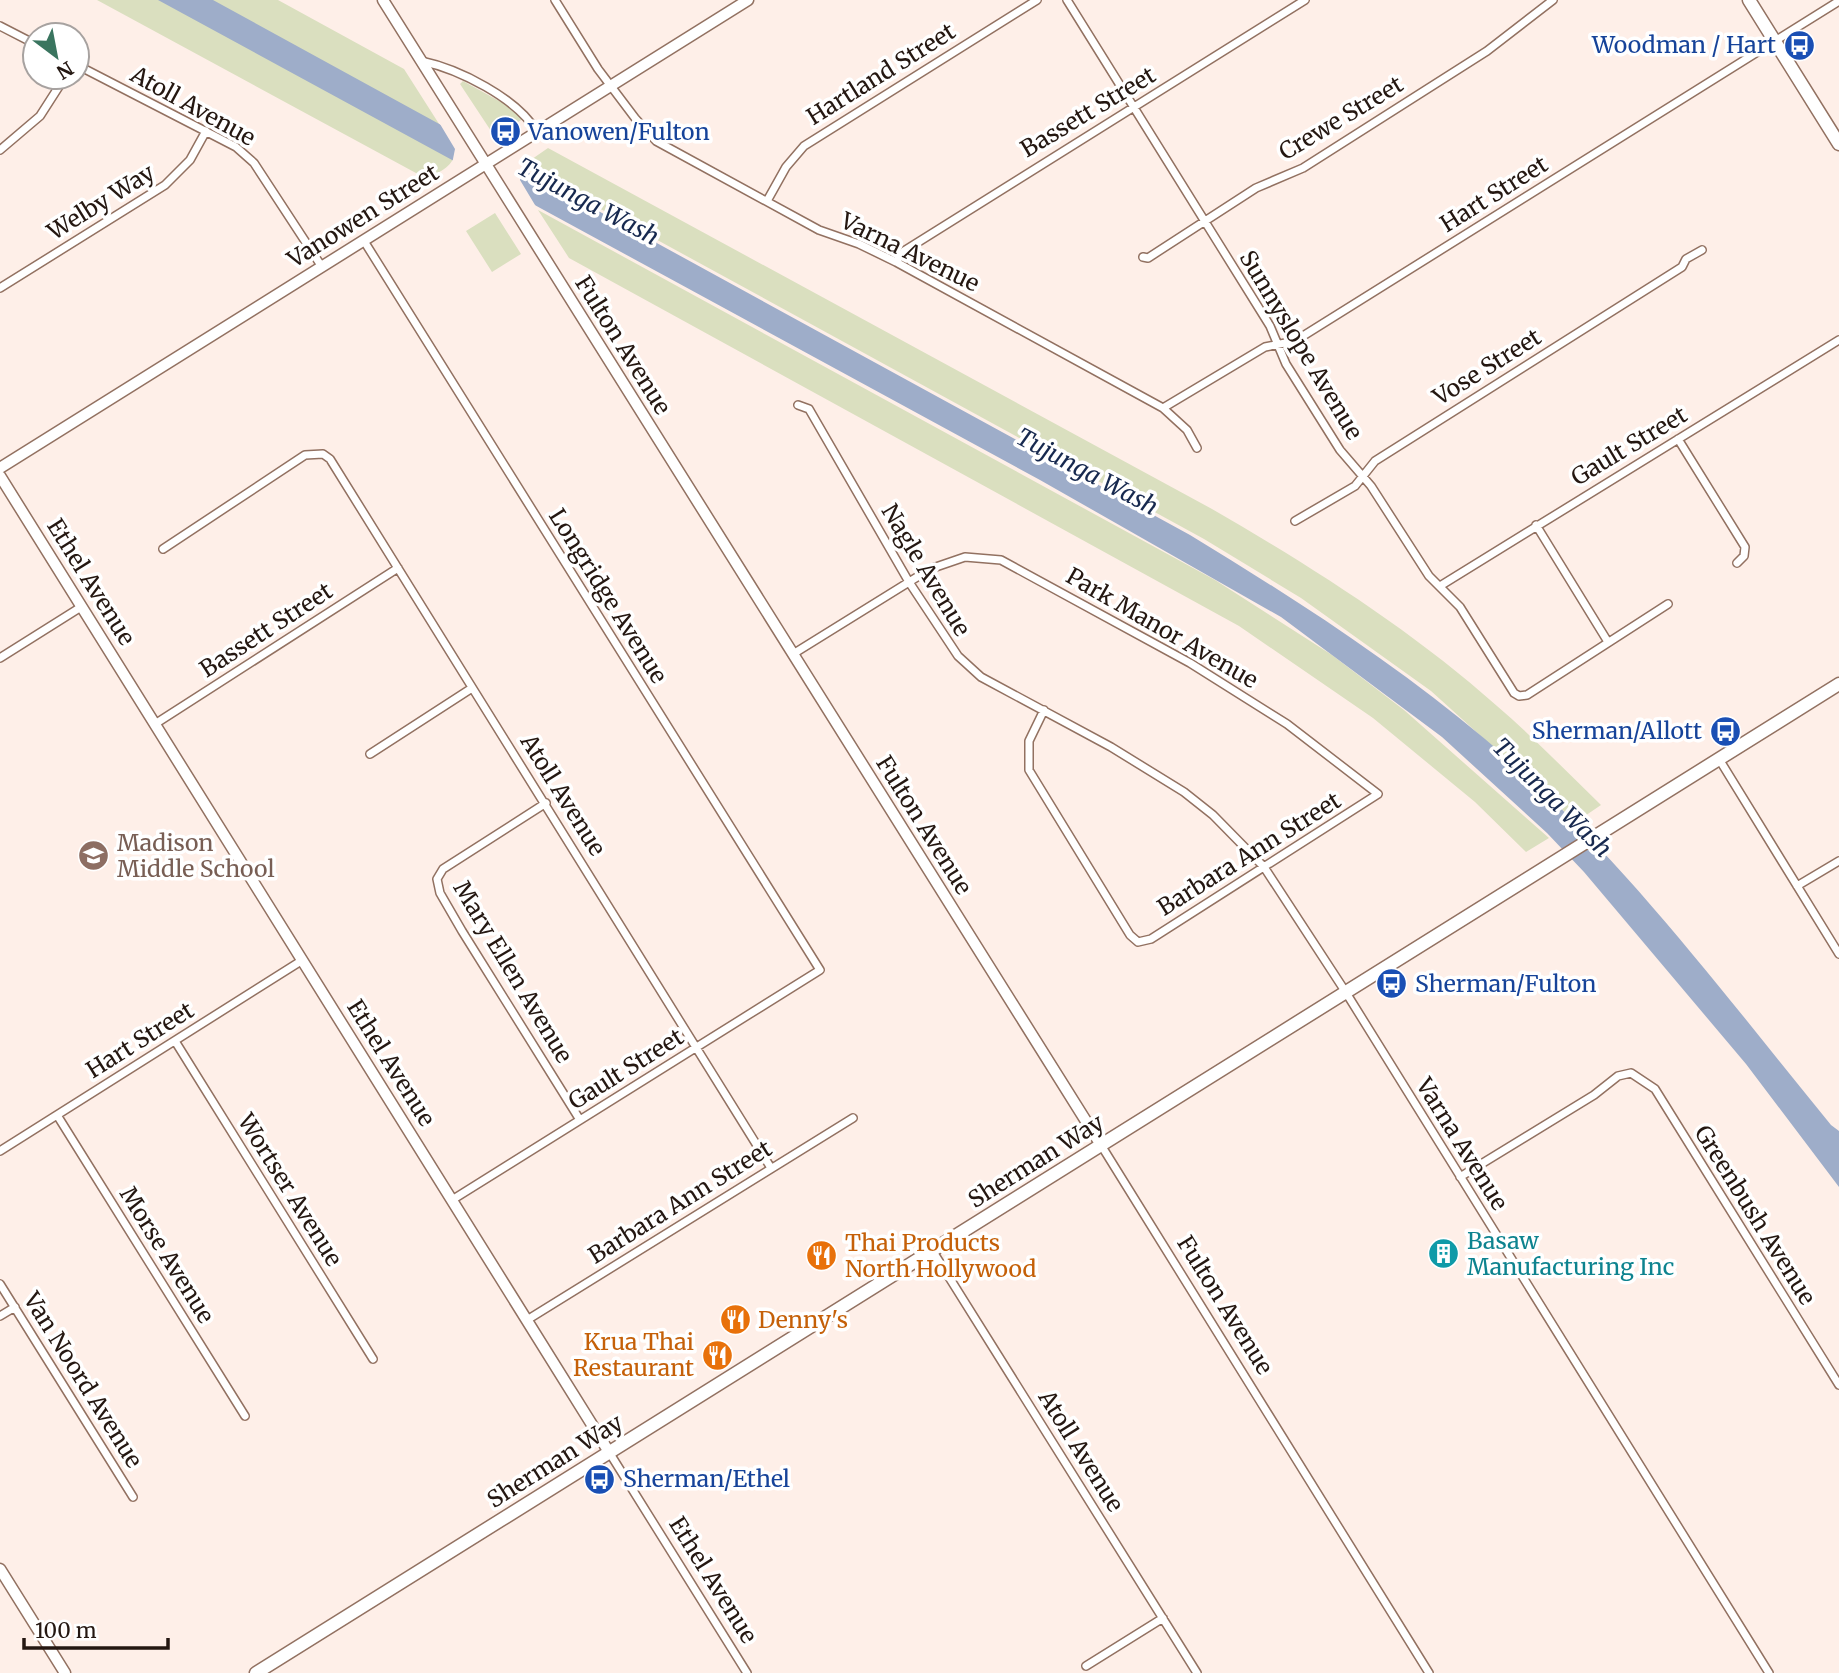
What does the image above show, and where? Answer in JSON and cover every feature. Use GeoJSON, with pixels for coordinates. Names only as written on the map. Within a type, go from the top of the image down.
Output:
{"type":"FeatureCollection","features":[{"type":"Feature","properties":{"kind":"main road"},"geometry":{"type":"LineString","coordinates":[[1749,0],[1839,144]]}},
{"type":"Feature","properties":{"kind":"main road","name":"Sherman Way"},"geometry":{"type":"LineString","coordinates":[[256,1673],[1839,684]]}},
{"type":"Feature","properties":{"kind":"street","name":"Fulton Avenue"},"geometry":{"type":"LineString","coordinates":[[383,0],[1429,1673]]}},
{"type":"Feature","properties":{"kind":"street"},"geometry":{"type":"LineString","coordinates":[[555,0],[611,86]]}},
{"type":"Feature","properties":{"kind":"street","name":"Vanowen Street"},"geometry":{"type":"LineString","coordinates":[[0,468],[611,86],[729,5],[748,0]]}},
{"type":"Feature","properties":{"kind":"street","name":"Hartland Street"},"geometry":{"type":"LineString","coordinates":[[767,201],[786,167],[804,146],[1037,0]]}},
{"type":"Feature","properties":{"kind":"street","name":"Sunnyslope Avenue"},"geometry":{"type":"LineString","coordinates":[[1067,0],[1203,223],[1270,326],[1286,364],[1340,450],[1363,476],[1426,572],[1460,607],[1519,696],[1528,695],[1608,642]]}},
{"type":"Feature","properties":{"kind":"street","name":"Bassett Street"},"geometry":{"type":"LineString","coordinates":[[896,262],[904,251],[1306,0]]}},
{"type":"Feature","properties":{"kind":"street","name":"Crewe Street"},"geometry":{"type":"LineString","coordinates":[[1143,257],[1148,258],[1256,188],[1303,168],[1487,51],[1553,0]]}},
{"type":"Feature","properties":{"kind":"street","name":"Hart Street"},"geometry":{"type":"LineString","coordinates":[[1164,408],[1265,347],[1295,341],[1839,1]]}},
{"type":"Feature","properties":{"kind":"street"},"geometry":{"type":"LineString","coordinates":[[0,26],[21,37]]}},
{"type":"Feature","properties":{"kind":"street"},"geometry":{"type":"LineString","coordinates":[[421,61],[453,71],[515,105],[526,114],[537,132]]}},
{"type":"Feature","properties":{"kind":"street","name":"Atoll Avenue"},"geometry":{"type":"LineString","coordinates":[[91,72],[236,147],[254,163],[322,267]]}},
{"type":"Feature","properties":{"kind":"street","name":"Varna Avenue"},"geometry":{"type":"LineString","coordinates":[[611,86],[656,141],[818,230],[859,244],[896,262],[1164,408],[1186,430],[1197,448]]}},
{"type":"Feature","properties":{"kind":"street"},"geometry":{"type":"LineString","coordinates":[[0,150],[40,116],[56,91]]}},
{"type":"Feature","properties":{"kind":"street","name":"Welby Way"},"geometry":{"type":"LineString","coordinates":[[0,288],[165,185],[190,160],[206,131]]}},
{"type":"Feature","properties":{"kind":"street","name":"Longridge Avenue"},"geometry":{"type":"LineString","coordinates":[[364,242],[820,970]]}},
{"type":"Feature","properties":{"kind":"street","name":"Vose Street"},"geometry":{"type":"LineString","coordinates":[[1296,520],[1355,486],[1375,461],[1682,267],[1686,260],[1702,250]]}},
{"type":"Feature","properties":{"kind":"street","name":"Gault Street"},"geometry":{"type":"LineString","coordinates":[[1440,586],[1839,340]]}},
{"type":"Feature","properties":{"kind":"street","name":"Nagle Avenue"},"geometry":{"type":"LineString","coordinates":[[798,405],[809,410],[909,582],[958,656],[981,677],[1044,710]]}},
{"type":"Feature","properties":{"kind":"street"},"geometry":{"type":"LineString","coordinates":[[1678,439],[1746,552],[1737,563]]}},
{"type":"Feature","properties":{"kind":"street","name":"Atoll Avenue"},"geometry":{"type":"LineString","coordinates":[[163,549],[300,457],[314,452],[330,458],[771,1168]]}},
{"type":"Feature","properties":{"kind":"street","name":"Ethel Avenue"},"geometry":{"type":"LineString","coordinates":[[0,476],[747,1673]]}},
{"type":"Feature","properties":{"kind":"street"},"geometry":{"type":"LineString","coordinates":[[1536,525],[1608,642],[1668,604]]}},
{"type":"Feature","properties":{"kind":"street","name":"Park Manor Avenue"},"geometry":{"type":"LineString","coordinates":[[909,582],[950,560],[985,557],[1001,560],[1189,663],[1287,724],[1378,794]]}},
{"type":"Feature","properties":{"kind":"street","name":"Bassett Street"},"geometry":{"type":"LineString","coordinates":[[155,724],[398,568]]}},
{"type":"Feature","properties":{"kind":"street"},"geometry":{"type":"LineString","coordinates":[[793,654],[909,582]]}},
{"type":"Feature","properties":{"kind":"street"},"geometry":{"type":"LineString","coordinates":[[0,658],[81,607]]}},
{"type":"Feature","properties":{"kind":"street"},"geometry":{"type":"LineString","coordinates":[[370,754],[472,688]]}},
{"type":"Feature","properties":{"kind":"street","name":"Varna Avenue"},"geometry":{"type":"LineString","coordinates":[[1044,710],[1184,792],[1213,816],[1264,867],[1346,991],[1769,1673]]}},
{"type":"Feature","properties":{"kind":"street","name":"Barbara Ann Street"},"geometry":{"type":"LineString","coordinates":[[1044,710],[1029,741],[1027,758],[1031,777],[1130,935],[1138,942],[1151,939],[1378,794]]}},
{"type":"Feature","properties":{"kind":"street"},"geometry":{"type":"LineString","coordinates":[[1719,759],[1839,954]]}},
{"type":"Feature","properties":{"kind":"street","name":"Mary Ellen Avenue"},"geometry":{"type":"LineString","coordinates":[[546,803],[443,869],[437,879],[440,893],[462,931],[580,1120]]}},
{"type":"Feature","properties":{"kind":"street"},"geometry":{"type":"LineString","coordinates":[[1797,887],[1839,861]]}},
{"type":"Feature","properties":{"kind":"street","name":"Hart Street"},"geometry":{"type":"LineString","coordinates":[[0,1150],[301,961]]}},
{"type":"Feature","properties":{"kind":"street","name":"Gault Street"},"geometry":{"type":"LineString","coordinates":[[452,1200],[820,970]]}},
{"type":"Feature","properties":{"kind":"street","name":"Wortser Avenue"},"geometry":{"type":"LineString","coordinates":[[175,1041],[373,1359]]}},
{"type":"Feature","properties":{"kind":"street","name":"Greenbush Avenue"},"geometry":{"type":"LineString","coordinates":[[1461,1177],[1594,1095],[1618,1076],[1631,1073],[1655,1089],[1839,1385]]}},
{"type":"Feature","properties":{"kind":"street","name":"Morse Avenue"},"geometry":{"type":"LineString","coordinates":[[57,1115],[245,1416]]}},
{"type":"Feature","properties":{"kind":"street","name":"Barbara Ann Street"},"geometry":{"type":"LineString","coordinates":[[527,1320],[853,1118]]}},
{"type":"Feature","properties":{"kind":"street","name":"Atoll Avenue"},"geometry":{"type":"LineString","coordinates":[[932,1250],[1197,1673]]}},
{"type":"Feature","properties":{"kind":"street","name":"Van Noord Avenue"},"geometry":{"type":"LineString","coordinates":[[0,1284],[133,1497]]}},
{"type":"Feature","properties":{"kind":"street"},"geometry":{"type":"LineString","coordinates":[[0,1316],[15,1307]]}},
{"type":"Feature","properties":{"kind":"street"},"geometry":{"type":"LineString","coordinates":[[0,1569],[65,1673]]}},
{"type":"Feature","properties":{"kind":"street"},"geometry":{"type":"LineString","coordinates":[[1086,1666],[1163,1618]]}},
{"type":"Feature","properties":{"kind":"green space"},"geometry":{"type":"Polygon","coordinates":[[[97,0],[278,0],[404,69],[455,149],[452,160],[446,168],[427,179],[97,0]]]}},
{"type":"Feature","properties":{"kind":"green space"},"geometry":{"type":"Polygon","coordinates":[[[463,81],[510,107],[523,119],[498,134],[493,134],[460,84],[463,81]]]}},
{"type":"Feature","properties":{"kind":"green space"},"geometry":{"type":"Polygon","coordinates":[[[548,148],[1212,509],[1286,553],[1395,625],[1464,678],[1524,730],[1601,805],[1576,822],[1431,691],[1301,598],[1204,539],[522,166],[548,148]]]}},
{"type":"Feature","properties":{"kind":"green space"},"geometry":{"type":"Polygon","coordinates":[[[538,210],[1215,580],[1332,655],[1404,710],[1549,838],[1526,852],[1475,802],[1373,718],[1239,626],[569,258],[538,210]]]}},
{"type":"Feature","properties":{"kind":"green space"},"geometry":{"type":"Polygon","coordinates":[[[495,213],[521,254],[492,272],[466,231],[495,213]]]}},
{"type":"Feature","properties":{"kind":"water"},"geometry":{"type":"Polygon","coordinates":[[[158,0],[213,0],[1190,535],[1304,606],[1378,657],[1485,739],[1534,782],[1580,827],[1667,924],[1831,1125],[1839,1131],[1839,1187],[1746,1064],[1584,872],[1547,833],[1442,737],[1281,617],[1040,480],[158,0]]]}},
{"type":"Feature","properties":{"kind":"pier"},"geometry":{"type":"Polygon","coordinates":[[[437,119],[522,166],[520,180],[538,210],[452,164],[455,149],[437,119]]]}},
{"type":"Feature","properties":{"kind":"place","name":"Woodman / Hart"},"geometry":{"type":"Point","coordinates":[1799,45]}},
{"type":"Feature","properties":{"kind":"place","name":"Vanowen/Fulton"},"geometry":{"type":"Point","coordinates":[505,132]}},
{"type":"Feature","properties":{"kind":"place","name":"Sherman/Allott"},"geometry":{"type":"Point","coordinates":[1725,731]}},
{"type":"Feature","properties":{"kind":"place","name":"Madison Middle School"},"geometry":{"type":"Point","coordinates":[94,856]}},
{"type":"Feature","properties":{"kind":"place","name":"Sherman/Fulton"},"geometry":{"type":"Point","coordinates":[1392,984]}},
{"type":"Feature","properties":{"kind":"place","name":"Basaw Manufacturing Inc"},"geometry":{"type":"Point","coordinates":[1444,1254]}},
{"type":"Feature","properties":{"kind":"place","name":"Thai Products North Hollywood"},"geometry":{"type":"Point","coordinates":[822,1256]}},
{"type":"Feature","properties":{"kind":"place","name":"Denny's"},"geometry":{"type":"Point","coordinates":[735,1320]}},
{"type":"Feature","properties":{"kind":"place","name":"Krua Thai Restaurant"},"geometry":{"type":"Point","coordinates":[717,1355]}},
{"type":"Feature","properties":{"kind":"place","name":"Sherman/Ethel"},"geometry":{"type":"Point","coordinates":[600,1479]}},
{"type":"Feature","properties":{"kind":"water label","name":"Tujunga Wash"},"geometry":{"type":"Point","coordinates":[588,202]}},
{"type":"Feature","properties":{"kind":"water label","name":"Tujunga Wash"},"geometry":{"type":"Point","coordinates":[1087,472]}},
{"type":"Feature","properties":{"kind":"water label","name":"Tujunga Wash"},"geometry":{"type":"Point","coordinates":[1552,798]}}]}
